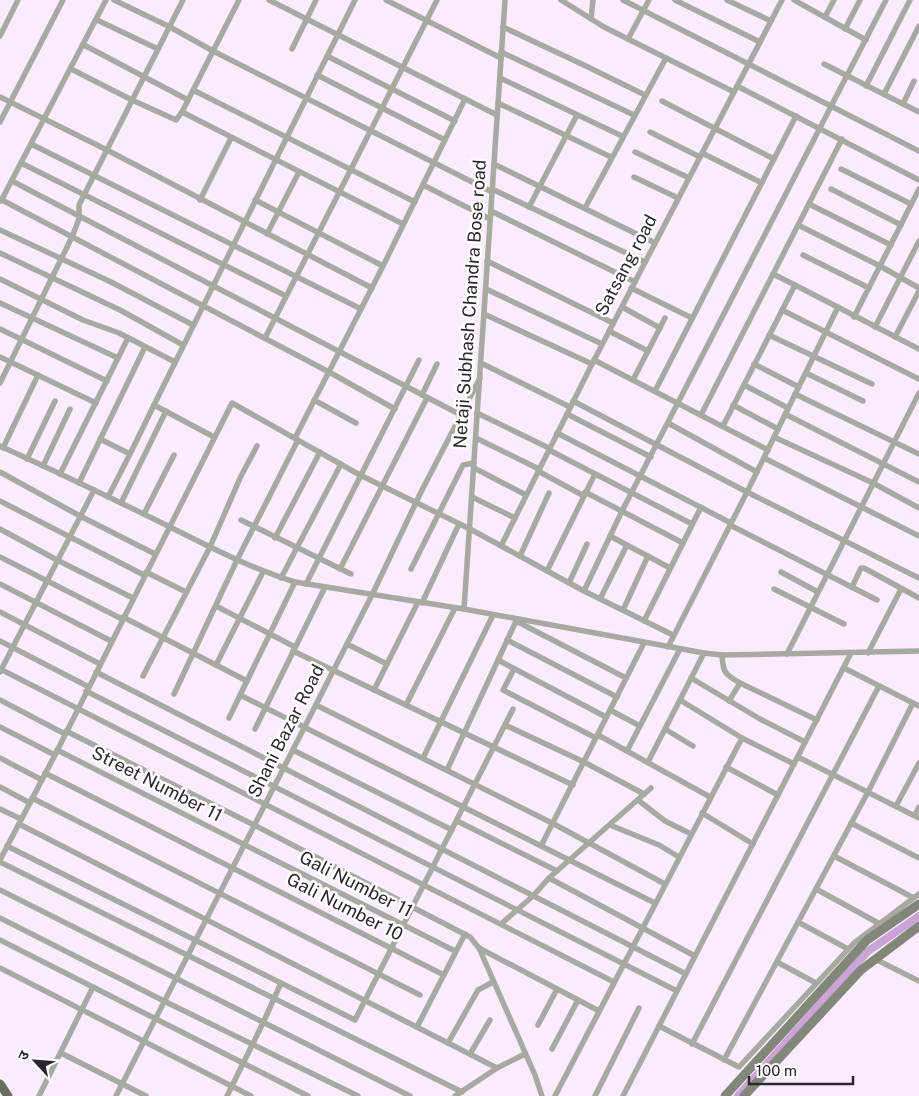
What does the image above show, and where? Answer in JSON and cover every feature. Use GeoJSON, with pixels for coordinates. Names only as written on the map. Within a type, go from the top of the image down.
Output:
{"type":"FeatureCollection","features":[{"type":"Feature","properties":{"kind":"main road"},"geometry":{"type":"LineString","coordinates":[[0,1084],[8,1096]]}},
{"type":"Feature","properties":{"kind":"street"},"geometry":{"type":"LineString","coordinates":[[0,36],[18,0]]}},
{"type":"Feature","properties":{"kind":"street"},"geometry":{"type":"LineString","coordinates":[[0,122],[63,0]]}},
{"type":"Feature","properties":{"kind":"street"},"geometry":{"type":"LineString","coordinates":[[106,0],[84,46],[1,202],[265,338],[395,409]]}},
{"type":"Feature","properties":{"kind":"street"},"geometry":{"type":"LineString","coordinates":[[114,0],[434,163],[645,262]]}},
{"type":"Feature","properties":{"kind":"street"},"geometry":{"type":"LineString","coordinates":[[0,383],[62,260],[79,219],[79,205],[184,0]]}},
{"type":"Feature","properties":{"kind":"street"},"geometry":{"type":"LineString","coordinates":[[71,69],[176,120],[182,112],[239,0]]}},
{"type":"Feature","properties":{"kind":"street"},"geometry":{"type":"LineString","coordinates":[[269,0],[497,115]]}},
{"type":"Feature","properties":{"kind":"street"},"geometry":{"type":"LineString","coordinates":[[292,49],[316,0]]}},
{"type":"Feature","properties":{"kind":"street"},"geometry":{"type":"LineString","coordinates":[[108,497],[355,0]]}},
{"type":"Feature","properties":{"kind":"street"},"geometry":{"type":"LineString","coordinates":[[386,0],[501,55],[634,115]]}},
{"type":"Feature","properties":{"kind":"street"},"geometry":{"type":"LineString","coordinates":[[265,338],[437,0]]}},
{"type":"Feature","properties":{"kind":"street","name":"Netaji Subhash Chandra Bose road"},"geometry":{"type":"LineString","coordinates":[[464,610],[505,0]]}},
{"type":"Feature","properties":{"kind":"street"},"geometry":{"type":"LineString","coordinates":[[561,0],[628,39],[821,128],[919,180]]}},
{"type":"Feature","properties":{"kind":"street"},"geometry":{"type":"LineString","coordinates":[[591,19],[593,0]]}},
{"type":"Feature","properties":{"kind":"street"},"geometry":{"type":"LineString","coordinates":[[623,0],[919,151]]}},
{"type":"Feature","properties":{"kind":"street"},"geometry":{"type":"LineString","coordinates":[[628,39],[649,0]]}},
{"type":"Feature","properties":{"kind":"street"},"geometry":{"type":"LineString","coordinates":[[675,0],[760,42]]}},
{"type":"Feature","properties":{"kind":"street"},"geometry":{"type":"LineString","coordinates":[[727,0],[770,22]]}},
{"type":"Feature","properties":{"kind":"street"},"geometry":{"type":"LineString","coordinates":[[794,0],[806,3],[824,17],[866,40]]}},
{"type":"Feature","properties":{"kind":"street"},"geometry":{"type":"LineString","coordinates":[[824,17],[834,0]]}},
{"type":"Feature","properties":{"kind":"street"},"geometry":{"type":"LineString","coordinates":[[845,29],[860,0]]}},
{"type":"Feature","properties":{"kind":"street"},"geometry":{"type":"LineString","coordinates":[[584,591],[622,511],[886,0]]}},
{"type":"Feature","properties":{"kind":"street"},"geometry":{"type":"LineString","coordinates":[[866,86],[910,0]]}},
{"type":"Feature","properties":{"kind":"street","name":"Satsang road"},"geometry":{"type":"LineString","coordinates":[[501,546],[602,344],[716,128],[780,1]]}},
{"type":"Feature","properties":{"kind":"street"},"geometry":{"type":"LineString","coordinates":[[97,20],[158,49]]}},
{"type":"Feature","properties":{"kind":"street"},"geometry":{"type":"LineString","coordinates":[[884,94],[919,26]]}},
{"type":"Feature","properties":{"kind":"street"},"geometry":{"type":"LineString","coordinates":[[503,28],[645,95]]}},
{"type":"Feature","properties":{"kind":"street"},"geometry":{"type":"LineString","coordinates":[[84,46],[188,100]]}},
{"type":"Feature","properties":{"kind":"street"},"geometry":{"type":"LineString","coordinates":[[327,56],[455,120]]}},
{"type":"Feature","properties":{"kind":"street"},"geometry":{"type":"LineString","coordinates":[[585,208],[622,136],[666,58]]}},
{"type":"Feature","properties":{"kind":"street"},"geometry":{"type":"LineString","coordinates":[[824,64],[919,112]]}},
{"type":"Feature","properties":{"kind":"street"},"geometry":{"type":"LineString","coordinates":[[317,75],[445,140]]}},
{"type":"Feature","properties":{"kind":"street"},"geometry":{"type":"LineString","coordinates":[[500,78],[622,136]]}},
{"type":"Feature","properties":{"kind":"street"},"geometry":{"type":"LineString","coordinates":[[903,104],[914,81]]}},
{"type":"Feature","properties":{"kind":"street"},"geometry":{"type":"LineString","coordinates":[[193,90],[415,202]]}},
{"type":"Feature","properties":{"kind":"street"},"geometry":{"type":"LineString","coordinates":[[0,97],[107,150],[372,288]]}},
{"type":"Feature","properties":{"kind":"street"},"geometry":{"type":"LineString","coordinates":[[174,694],[314,400],[372,288],[465,99]]}},
{"type":"Feature","properties":{"kind":"street"},"geometry":{"type":"LineString","coordinates":[[662,101],[774,159]]}},
{"type":"Feature","properties":{"kind":"street"},"geometry":{"type":"LineString","coordinates":[[498,103],[611,157]]}},
{"type":"Feature","properties":{"kind":"street"},"geometry":{"type":"LineString","coordinates":[[182,112],[403,224]]}},
{"type":"Feature","properties":{"kind":"street"},"geometry":{"type":"LineString","coordinates":[[529,207],[577,115]]}},
{"type":"Feature","properties":{"kind":"street"},"geometry":{"type":"LineString","coordinates":[[655,391],[796,116]]}},
{"type":"Feature","properties":{"kind":"street"},"geometry":{"type":"LineString","coordinates":[[650,132],[762,183]]}},
{"type":"Feature","properties":{"kind":"street"},"geometry":{"type":"LineString","coordinates":[[200,200],[231,138]]}},
{"type":"Feature","properties":{"kind":"street"},"geometry":{"type":"LineString","coordinates":[[701,415],[842,139]]}},
{"type":"Feature","properties":{"kind":"street"},"geometry":{"type":"LineString","coordinates":[[31,144],[361,309]]}},
{"type":"Feature","properties":{"kind":"street"},"geometry":{"type":"LineString","coordinates":[[635,152],[689,178]]}},
{"type":"Feature","properties":{"kind":"street"},"geometry":{"type":"LineString","coordinates":[[22,163],[286,296]]}},
{"type":"Feature","properties":{"kind":"street"},"geometry":{"type":"LineString","coordinates":[[494,164],[655,243]]}},
{"type":"Feature","properties":{"kind":"street"},"geometry":{"type":"LineString","coordinates":[[841,169],[911,204]]}},
{"type":"Feature","properties":{"kind":"street"},"geometry":{"type":"LineString","coordinates":[[267,234],[299,172]]}},
{"type":"Feature","properties":{"kind":"street"},"geometry":{"type":"LineString","coordinates":[[634,177],[678,198]]}},
{"type":"Feature","properties":{"kind":"street"},"geometry":{"type":"LineString","coordinates":[[12,181],[460,415]]}},
{"type":"Feature","properties":{"kind":"street"},"geometry":{"type":"LineString","coordinates":[[423,185],[490,218]]}},
{"type":"Feature","properties":{"kind":"street"},"geometry":{"type":"LineString","coordinates":[[831,189],[901,225]]}},
{"type":"Feature","properties":{"kind":"street"},"geometry":{"type":"LineString","coordinates":[[854,316],[919,189]]}},
{"type":"Feature","properties":{"kind":"street"},"geometry":{"type":"LineString","coordinates":[[255,200],[383,266]]}},
{"type":"Feature","properties":{"kind":"street"},"geometry":{"type":"LineString","coordinates":[[809,204],[891,245]]}},
{"type":"Feature","properties":{"kind":"street"},"geometry":{"type":"LineString","coordinates":[[491,211],[634,282]]}},
{"type":"Feature","properties":{"kind":"street"},"geometry":{"type":"LineString","coordinates":[[798,225],[880,266],[919,290],[895,337]]}},
{"type":"Feature","properties":{"kind":"street"},"geometry":{"type":"LineString","coordinates":[[0,230],[111,282],[193,325]]}},
{"type":"Feature","properties":{"kind":"street"},"geometry":{"type":"LineString","coordinates":[[875,327],[919,241]]}},
{"type":"Feature","properties":{"kind":"street"},"geometry":{"type":"LineString","coordinates":[[0,253],[120,310],[183,345]]}},
{"type":"Feature","properties":{"kind":"street"},"geometry":{"type":"LineString","coordinates":[[803,255],[869,288]]}},
{"type":"Feature","properties":{"kind":"street"},"geometry":{"type":"LineString","coordinates":[[488,261],[613,323]]}},
{"type":"Feature","properties":{"kind":"street"},"geometry":{"type":"LineString","coordinates":[[773,274],[919,350]]}},
{"type":"Feature","properties":{"kind":"street"},"geometry":{"type":"LineString","coordinates":[[0,279],[83,320],[128,338],[175,362]]}},
{"type":"Feature","properties":{"kind":"street"},"geometry":{"type":"LineString","coordinates":[[722,426],[795,285]]}},
{"type":"Feature","properties":{"kind":"street"},"geometry":{"type":"LineString","coordinates":[[631,288],[692,318]]}},
{"type":"Feature","properties":{"kind":"street"},"geometry":{"type":"LineString","coordinates":[[486,289],[602,344]]}},
{"type":"Feature","properties":{"kind":"street"},"geometry":{"type":"LineString","coordinates":[[0,303],[118,358]]}},
{"type":"Feature","properties":{"kind":"street"},"geometry":{"type":"LineString","coordinates":[[622,307],[660,328]]}},
{"type":"Feature","properties":{"kind":"street"},"geometry":{"type":"LineString","coordinates":[[668,647],[838,308]]}},
{"type":"Feature","properties":{"kind":"street"},"geometry":{"type":"LineString","coordinates":[[782,310],[919,378]]}},
{"type":"Feature","properties":{"kind":"street"},"geometry":{"type":"LineString","coordinates":[[484,314],[633,380],[768,450]]}},
{"type":"Feature","properties":{"kind":"street"},"geometry":{"type":"LineString","coordinates":[[633,380],[665,318]]}},
{"type":"Feature","properties":{"kind":"street"},"geometry":{"type":"LineString","coordinates":[[0,329],[107,381]]}},
{"type":"Feature","properties":{"kind":"street"},"geometry":{"type":"LineString","coordinates":[[609,331],[648,352]]}},
{"type":"Feature","properties":{"kind":"street"},"geometry":{"type":"LineString","coordinates":[[769,335],[813,358],[872,384]]}},
{"type":"Feature","properties":{"kind":"street"},"geometry":{"type":"LineString","coordinates":[[60,474],[128,338]]}},
{"type":"Feature","properties":{"kind":"street"},"geometry":{"type":"LineString","coordinates":[[79,483],[146,347]]}},
{"type":"Feature","properties":{"kind":"street"},"geometry":{"type":"LineString","coordinates":[[0,357],[96,403]]}},
{"type":"Feature","properties":{"kind":"street"},"geometry":{"type":"LineString","coordinates":[[306,584],[419,360]]}},
{"type":"Feature","properties":{"kind":"street"},"geometry":{"type":"LineString","coordinates":[[481,363],[657,445],[919,578]]}},
{"type":"Feature","properties":{"kind":"street"},"geometry":{"type":"LineString","coordinates":[[340,569],[382,486],[437,364]]}},
{"type":"Feature","properties":{"kind":"street"},"geometry":{"type":"LineString","coordinates":[[754,364],[799,387]]}},
{"type":"Feature","properties":{"kind":"street"},"geometry":{"type":"LineString","coordinates":[[806,373],[863,401]]}},
{"type":"Feature","properties":{"kind":"street"},"geometry":{"type":"LineString","coordinates":[[38,376],[2,447],[237,560],[281,578],[306,584],[455,608],[704,653],[722,655],[919,651]]}},
{"type":"Feature","properties":{"kind":"street","name":"Shani Bazar Road"},"geometry":{"type":"LineString","coordinates":[[116,1096],[334,670],[480,378]]}},
{"type":"Feature","properties":{"kind":"street"},"geometry":{"type":"LineString","coordinates":[[744,385],[787,411],[919,482]]}},
{"type":"Feature","properties":{"kind":"street"},"geometry":{"type":"LineString","coordinates":[[787,654],[919,393]]}},
{"type":"Feature","properties":{"kind":"street"},"geometry":{"type":"LineString","coordinates":[[795,394],[919,454]]}},
{"type":"Feature","properties":{"kind":"street"},"geometry":{"type":"LineString","coordinates":[[314,400],[356,423]]}},
{"type":"Feature","properties":{"kind":"street"},"geometry":{"type":"LineString","coordinates":[[27,459],[55,401]]}},
{"type":"Feature","properties":{"kind":"street"},"geometry":{"type":"LineString","coordinates":[[462,1092],[0,861],[56,753],[168,526],[232,403],[360,475],[470,529],[584,591],[674,636]]}},
{"type":"Feature","properties":{"kind":"street"},"geometry":{"type":"LineString","coordinates":[[154,405],[214,437]]}},
{"type":"Feature","properties":{"kind":"street"},"geometry":{"type":"LineString","coordinates":[[733,405],[778,429]]}},
{"type":"Feature","properties":{"kind":"street"},"geometry":{"type":"LineString","coordinates":[[42,466],[70,409]]}},
{"type":"Feature","properties":{"kind":"street"},"geometry":{"type":"LineString","coordinates":[[121,503],[166,411]]}},
{"type":"Feature","properties":{"kind":"street"},"geometry":{"type":"LineString","coordinates":[[477,413],[692,524]]}},
{"type":"Feature","properties":{"kind":"street"},"geometry":{"type":"LineString","coordinates":[[567,414],[651,457]]}},
{"type":"Feature","properties":{"kind":"street"},"geometry":{"type":"LineString","coordinates":[[668,423],[757,472]]}},
{"type":"Feature","properties":{"kind":"street"},"geometry":{"type":"LineString","coordinates":[[557,433],[642,475],[730,524],[877,600]]}},
{"type":"Feature","properties":{"kind":"street"},"geometry":{"type":"LineString","coordinates":[[774,437],[873,483],[919,508]]}},
{"type":"Feature","properties":{"kind":"street"},"geometry":{"type":"LineString","coordinates":[[476,438],[683,543]]}},
{"type":"Feature","properties":{"kind":"street"},"geometry":{"type":"LineString","coordinates":[[100,439],[130,454]]}},
{"type":"Feature","properties":{"kind":"street"},"geometry":{"type":"LineString","coordinates":[[143,676],[210,547],[241,476],[257,446]]}},
{"type":"Feature","properties":{"kind":"street"},"geometry":{"type":"LineString","coordinates":[[275,538],[320,452]]}},
{"type":"Feature","properties":{"kind":"street"},"geometry":{"type":"LineString","coordinates":[[144,514],[174,455]]}},
{"type":"Feature","properties":{"kind":"street"},"geometry":{"type":"LineString","coordinates":[[764,458],[919,536]]}},
{"type":"Feature","properties":{"kind":"street"},"geometry":{"type":"LineString","coordinates":[[281,578],[341,464]]}},
{"type":"Feature","properties":{"kind":"street"},"geometry":{"type":"LineString","coordinates":[[411,569],[463,465],[474,466],[526,495]]}},
{"type":"Feature","properties":{"kind":"street"},"geometry":{"type":"LineString","coordinates":[[0,472],[155,554]]}},
{"type":"Feature","properties":{"kind":"street"},"geometry":{"type":"LineString","coordinates":[[547,571],[595,474]]}},
{"type":"Feature","properties":{"kind":"street"},"geometry":{"type":"LineString","coordinates":[[94,490],[0,670],[425,884],[614,982]]}},
{"type":"Feature","properties":{"kind":"street"},"geometry":{"type":"LineString","coordinates":[[520,556],[549,493]]}},
{"type":"Feature","properties":{"kind":"street"},"geometry":{"type":"LineString","coordinates":[[472,497],[514,518]]}},
{"type":"Feature","properties":{"kind":"street"},"geometry":{"type":"LineString","coordinates":[[0,501],[69,538],[186,592]]}},
{"type":"Feature","properties":{"kind":"street"},"geometry":{"type":"LineString","coordinates":[[644,621],[701,507]]}},
{"type":"Feature","properties":{"kind":"street"},"geometry":{"type":"LineString","coordinates":[[241,520],[351,574]]}},
{"type":"Feature","properties":{"kind":"street"},"geometry":{"type":"LineString","coordinates":[[374,690],[460,524]]}},
{"type":"Feature","properties":{"kind":"street"},"geometry":{"type":"LineString","coordinates":[[0,529],[133,598]]}},
{"type":"Feature","properties":{"kind":"street"},"geometry":{"type":"LineString","coordinates":[[610,536],[670,568]]}},
{"type":"Feature","properties":{"kind":"street"},"geometry":{"type":"LineString","coordinates":[[569,583],[587,544]]}},
{"type":"Feature","properties":{"kind":"street"},"geometry":{"type":"LineString","coordinates":[[600,599],[627,545]]}},
{"type":"Feature","properties":{"kind":"street"},"geometry":{"type":"LineString","coordinates":[[623,610],[648,556]]}},
{"type":"Feature","properties":{"kind":"street"},"geometry":{"type":"LineString","coordinates":[[0,557],[46,582],[123,618],[247,681]]}},
{"type":"Feature","properties":{"kind":"street"},"geometry":{"type":"LineString","coordinates":[[852,587],[859,571],[861,568],[864,568],[919,598]]}},
{"type":"Feature","properties":{"kind":"street"},"geometry":{"type":"LineString","coordinates":[[216,665],[263,572]]}},
{"type":"Feature","properties":{"kind":"street"},"geometry":{"type":"LineString","coordinates":[[781,572],[818,592]]}},
{"type":"Feature","properties":{"kind":"street"},"geometry":{"type":"LineString","coordinates":[[229,718],[295,582]]}},
{"type":"Feature","properties":{"kind":"street"},"geometry":{"type":"LineString","coordinates":[[0,584],[111,641]]}},
{"type":"Feature","properties":{"kind":"street"},"geometry":{"type":"LineString","coordinates":[[255,729],[325,587]]}},
{"type":"Feature","properties":{"kind":"street"},"geometry":{"type":"LineString","coordinates":[[774,589],[844,624]]}},
{"type":"Feature","properties":{"kind":"street"},"geometry":{"type":"LineString","coordinates":[[868,653],[901,589]]}},
{"type":"Feature","properties":{"kind":"street"},"geometry":{"type":"LineString","coordinates":[[216,606],[334,670],[572,786]]}},
{"type":"Feature","properties":{"kind":"street"},"geometry":{"type":"LineString","coordinates":[[406,705],[455,608]]}},
{"type":"Feature","properties":{"kind":"street"},"geometry":{"type":"LineString","coordinates":[[0,612],[100,664]]}},
{"type":"Feature","properties":{"kind":"street"},"geometry":{"type":"LineString","coordinates":[[423,758],[492,615]]}},
{"type":"Feature","properties":{"kind":"street"},"geometry":{"type":"LineString","coordinates":[[447,770],[517,620]]}},
{"type":"Feature","properties":{"kind":"street"},"geometry":{"type":"LineString","coordinates":[[517,620],[626,678]]}},
{"type":"Feature","properties":{"kind":"street"},"geometry":{"type":"LineString","coordinates":[[507,640],[617,697]]}},
{"type":"Feature","properties":{"kind":"street"},"geometry":{"type":"LineString","coordinates":[[0,641],[87,689],[274,786],[677,991]]}},
{"type":"Feature","properties":{"kind":"street"},"geometry":{"type":"LineString","coordinates":[[541,846],[644,643]]}},
{"type":"Feature","properties":{"kind":"street"},"geometry":{"type":"LineString","coordinates":[[347,644],[387,664]]}},
{"type":"Feature","properties":{"kind":"street"},"geometry":{"type":"LineString","coordinates":[[628,751],[680,649]]}},
{"type":"Feature","properties":{"kind":"street"},"geometry":{"type":"LineString","coordinates":[[648,762],[704,653]]}},
{"type":"Feature","properties":{"kind":"street"},"geometry":{"type":"LineString","coordinates":[[623,1096],[851,653]]}},
{"type":"Feature","properties":{"kind":"street"},"geometry":{"type":"LineString","coordinates":[[722,655],[724,672],[727,676],[817,720]]}},
{"type":"Feature","properties":{"kind":"street"},"geometry":{"type":"LineString","coordinates":[[498,660],[606,718]]}},
{"type":"Feature","properties":{"kind":"street"},"geometry":{"type":"LineString","coordinates":[[724,1060],[916,704],[844,668]]}},
{"type":"Feature","properties":{"kind":"street"},"geometry":{"type":"LineString","coordinates":[[514,669],[503,690],[628,751],[710,797]]}},
{"type":"Feature","properties":{"kind":"street"},"geometry":{"type":"LineString","coordinates":[[96,672],[686,974]]}},
{"type":"Feature","properties":{"kind":"street"},"geometry":{"type":"LineString","coordinates":[[691,678],[760,719],[805,742]]}},
{"type":"Feature","properties":{"kind":"street"},"geometry":{"type":"LineString","coordinates":[[729,701],[740,683]]}},
{"type":"Feature","properties":{"kind":"street"},"geometry":{"type":"LineString","coordinates":[[692,1044],[879,686]]}},
{"type":"Feature","properties":{"kind":"street"},"geometry":{"type":"LineString","coordinates":[[240,695],[655,903]]}},
{"type":"Feature","properties":{"kind":"street"},"geometry":{"type":"LineString","coordinates":[[0,700],[254,825],[470,937],[479,948],[542,1096]]}},
{"type":"Feature","properties":{"kind":"street"},"geometry":{"type":"LineString","coordinates":[[680,700],[742,738],[794,764]]}},
{"type":"Feature","properties":{"kind":"street"},"geometry":{"type":"LineString","coordinates":[[316,705],[552,823],[665,884]]}},
{"type":"Feature","properties":{"kind":"street"},"geometry":{"type":"LineString","coordinates":[[7,846],[352,1019],[357,1018],[513,709]]}},
{"type":"Feature","properties":{"kind":"street"},"geometry":{"type":"LineString","coordinates":[[610,710],[640,726]]}},
{"type":"Feature","properties":{"kind":"street"},"geometry":{"type":"LineString","coordinates":[[505,725],[584,762],[644,794]]}},
{"type":"Feature","properties":{"kind":"street","name":"Street Number 11"},"geometry":{"type":"LineString","coordinates":[[0,728],[56,753],[244,845]]}},
{"type":"Feature","properties":{"kind":"street"},"geometry":{"type":"LineString","coordinates":[[665,729],[693,746]]}},
{"type":"Feature","properties":{"kind":"street"},"geometry":{"type":"LineString","coordinates":[[555,1096],[742,738]]}},
{"type":"Feature","properties":{"kind":"street"},"geometry":{"type":"LineString","coordinates":[[292,750],[452,830]]}},
{"type":"Feature","properties":{"kind":"street"},"geometry":{"type":"LineString","coordinates":[[798,757],[917,816],[919,807]]}},
{"type":"Feature","properties":{"kind":"street"},"geometry":{"type":"LineString","coordinates":[[0,758],[42,780]]}},
{"type":"Feature","properties":{"kind":"street"},"geometry":{"type":"LineString","coordinates":[[896,806],[919,763]]}},
{"type":"Feature","properties":{"kind":"street"},"geometry":{"type":"LineString","coordinates":[[726,767],[778,795]]}},
{"type":"Feature","properties":{"kind":"street","name":"Gali Number 10"},"geometry":{"type":"LineString","coordinates":[[45,773],[444,975]]}},
{"type":"Feature","properties":{"kind":"street"},"geometry":{"type":"LineString","coordinates":[[0,787],[31,800],[220,893],[420,995]]}},
{"type":"Feature","properties":{"kind":"street"},"geometry":{"type":"LineString","coordinates":[[501,924],[533,896],[549,878],[651,788]]}},
{"type":"Feature","properties":{"kind":"street"},"geometry":{"type":"LineString","coordinates":[[638,800],[665,821],[691,834]]}},
{"type":"Feature","properties":{"kind":"street"},"geometry":{"type":"LineString","coordinates":[[0,809],[20,822],[206,919],[497,1068]]}},
{"type":"Feature","properties":{"kind":"street"},"geometry":{"type":"LineString","coordinates":[[702,813],[753,844]]}},
{"type":"Feature","properties":{"kind":"street"},"geometry":{"type":"LineString","coordinates":[[457,821],[557,871]]}},
{"type":"Feature","properties":{"kind":"street"},"geometry":{"type":"LineString","coordinates":[[851,823],[919,858]]}},
{"type":"Feature","properties":{"kind":"street"},"geometry":{"type":"LineString","coordinates":[[610,825],[660,844],[679,857]]}},
{"type":"Feature","properties":{"kind":"street","name":"Gali Number 11"},"geometry":{"type":"LineString","coordinates":[[244,845],[455,951]]}},
{"type":"Feature","properties":{"kind":"street"},"geometry":{"type":"LineString","coordinates":[[834,856],[917,899]]}},
{"type":"Feature","properties":{"kind":"street"},"geometry":{"type":"LineString","coordinates":[[549,878],[695,956]]}},
{"type":"Feature","properties":{"kind":"street"},"geometry":{"type":"LineString","coordinates":[[816,889],[880,924]]}},
{"type":"Feature","properties":{"kind":"street"},"geometry":{"type":"LineString","coordinates":[[0,890],[410,1096]]}},
{"type":"Feature","properties":{"kind":"street"},"geometry":{"type":"LineString","coordinates":[[725,1096],[743,1069],[816,983],[848,949],[917,899]]}},
{"type":"Feature","properties":{"kind":"street"},"geometry":{"type":"LineString","coordinates":[[743,1069],[867,940],[917,899]]}},
{"type":"Feature","properties":{"kind":"street"},"geometry":{"type":"LineString","coordinates":[[0,918],[252,1045],[358,1096]]}},
{"type":"Feature","properties":{"kind":"street"},"geometry":{"type":"LineString","coordinates":[[798,922],[848,949]]}},
{"type":"Feature","properties":{"kind":"street"},"geometry":{"type":"LineString","coordinates":[[744,1096],[861,970],[919,926]]}},
{"type":"Feature","properties":{"kind":"street"},"geometry":{"type":"LineString","coordinates":[[417,1027],[465,934]]}},
{"type":"Feature","properties":{"kind":"street"},"geometry":{"type":"LineString","coordinates":[[0,940],[308,1096]]}},
{"type":"Feature","properties":{"kind":"street"},"geometry":{"type":"LineString","coordinates":[[479,948],[599,1011]]}},
{"type":"Feature","properties":{"kind":"street"},"geometry":{"type":"LineString","coordinates":[[875,959],[919,981]]}},
{"type":"Feature","properties":{"kind":"street"},"geometry":{"type":"LineString","coordinates":[[777,962],[816,983]]}},
{"type":"Feature","properties":{"kind":"street"},"geometry":{"type":"LineString","coordinates":[[0,968],[251,1096]]}},
{"type":"Feature","properties":{"kind":"street"},"geometry":{"type":"LineString","coordinates":[[448,1043],[478,990],[493,982]]}},
{"type":"Feature","properties":{"kind":"street"},"geometry":{"type":"LineString","coordinates":[[227,1096],[264,1023],[281,984]]}},
{"type":"Feature","properties":{"kind":"street"},"geometry":{"type":"LineString","coordinates":[[41,1096],[93,988]]}},
{"type":"Feature","properties":{"kind":"street"},"geometry":{"type":"LineString","coordinates":[[538,1025],[557,990]]}},
{"type":"Feature","properties":{"kind":"street"},"geometry":{"type":"LineString","coordinates":[[552,1050],[578,1000]]}},
{"type":"Feature","properties":{"kind":"street"},"geometry":{"type":"LineString","coordinates":[[595,1096],[639,1008]]}},
{"type":"Feature","properties":{"kind":"street"},"geometry":{"type":"LineString","coordinates":[[470,1054],[490,1020]]}},
{"type":"Feature","properties":{"kind":"street"},"geometry":{"type":"LineString","coordinates":[[659,1026],[743,1069]]}},
{"type":"Feature","properties":{"kind":"street"},"geometry":{"type":"LineString","coordinates":[[61,1052],[146,1096]]}},
{"type":"Feature","properties":{"kind":"street"},"geometry":{"type":"LineString","coordinates":[[455,1096],[497,1068],[525,1054]]}},
{"type":"Feature","properties":{"kind":"waterway"},"geometry":{"type":"LineString","coordinates":[[738,1096],[867,952],[919,916]]}}]}
